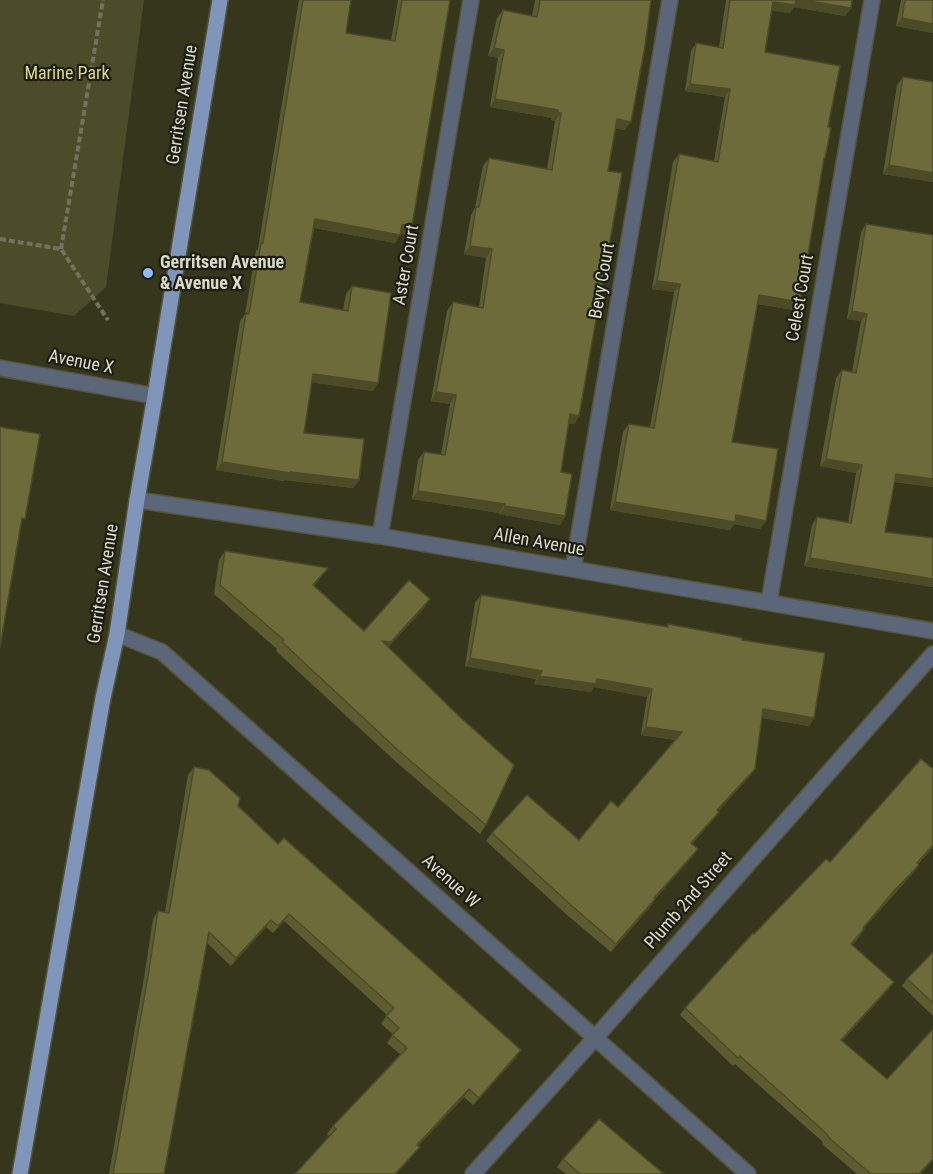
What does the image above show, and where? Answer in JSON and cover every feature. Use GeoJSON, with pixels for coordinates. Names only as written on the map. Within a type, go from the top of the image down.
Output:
{"type":"FeatureCollection","features":[{"type":"Feature","properties":{"kind":"main road","name":"Gerritsen Avenue"},"geometry":{"type":"LineString","coordinates":[[20,1174],[103,698],[117,634],[220,0]]}},
{"type":"Feature","properties":{"kind":"street","name":"Aster Court"},"geometry":{"type":"LineString","coordinates":[[380,536],[471,0]]}},
{"type":"Feature","properties":{"kind":"street","name":"Bevy Court"},"geometry":{"type":"LineString","coordinates":[[573,569],[670,0]]}},
{"type":"Feature","properties":{"kind":"street","name":"Celest Court"},"geometry":{"type":"LineString","coordinates":[[769,602],[872,0]]}},
{"type":"Feature","properties":{"kind":"street","name":"Avenue X"},"geometry":{"type":"LineString","coordinates":[[0,368],[155,396]]}},
{"type":"Feature","properties":{"kind":"street","name":"Allen Avenue"},"geometry":{"type":"LineString","coordinates":[[137,500],[380,536],[933,631]]}},
{"type":"Feature","properties":{"kind":"street","name":"Avenue W"},"geometry":{"type":"LineString","coordinates":[[117,634],[162,652],[748,1174]]}},
{"type":"Feature","properties":{"kind":"street","name":"Plumb 2nd Street"},"geometry":{"type":"LineString","coordinates":[[473,1174],[933,654]]}},
{"type":"Feature","properties":{"kind":"path"},"geometry":{"type":"LineString","coordinates":[[103,0],[61,249],[108,320]]}},
{"type":"Feature","properties":{"kind":"path"},"geometry":{"type":"LineString","coordinates":[[0,239],[61,249]]}},
{"type":"Feature","properties":{"kind":"green space","name":"Marine Park"},"geometry":{"type":"Polygon","coordinates":[[[0,0],[144,0],[106,287],[74,316],[0,303],[0,0]]]}},
{"type":"Feature","properties":{"kind":"building"},"geometry":{"type":"Polygon","coordinates":[[[303,0],[351,0],[346,33],[395,41],[402,0],[450,0],[412,226],[402,225],[400,235],[315,219],[300,302],[348,311],[352,286],[391,293],[378,383],[313,374],[304,433],[364,439],[359,480],[290,473],[222,462],[246,313],[249,314],[261,243],[263,243],[303,0]]]}},
{"type":"Feature","properties":{"kind":"building"},"geometry":{"type":"Polygon","coordinates":[[[540,0],[651,0],[631,122],[617,119],[608,171],[622,173],[579,416],[570,414],[561,472],[572,474],[565,516],[418,491],[424,452],[445,455],[456,395],[436,392],[453,302],[483,308],[492,249],[470,246],[476,207],[479,207],[489,158],[552,170],[561,113],[557,112],[558,110],[495,99],[504,50],[494,48],[503,10],[537,17],[540,0]]]}},
{"type":"Feature","properties":{"kind":"building"},"geometry":{"type":"Polygon","coordinates":[[[730,0],[796,0],[795,5],[773,2],[765,52],[840,66],[800,302],[759,295],[732,442],[778,449],[766,521],[736,515],[735,522],[615,502],[629,424],[654,428],[680,284],[657,281],[679,154],[718,162],[730,89],[690,84],[696,43],[723,48],[730,0]]]}},
{"type":"Feature","properties":{"kind":"building"},"geometry":{"type":"Polygon","coordinates":[[[803,0],[852,0],[851,8],[803,0]]]}},
{"type":"Feature","properties":{"kind":"building"},"geometry":{"type":"Polygon","coordinates":[[[905,0],[933,0],[933,24],[902,18],[905,0]]]}},
{"type":"Feature","properties":{"kind":"building"},"geometry":{"type":"Polygon","coordinates":[[[903,77],[933,82],[933,173],[889,165],[903,77]]]}},
{"type":"Feature","properties":{"kind":"building"},"geometry":{"type":"Polygon","coordinates":[[[866,224],[933,235],[933,479],[896,474],[885,532],[933,538],[933,579],[810,558],[817,517],[851,523],[862,465],[826,459],[842,370],[856,373],[867,314],[852,311],[866,224]]]}},
{"type":"Feature","properties":{"kind":"building"},"geometry":{"type":"Polygon","coordinates":[[[0,427],[40,434],[25,519],[22,518],[0,647],[0,427]]]}},
{"type":"Feature","properties":{"kind":"building"},"geometry":{"type":"Polygon","coordinates":[[[225,551],[328,568],[313,585],[364,631],[409,580],[430,599],[391,642],[382,641],[461,718],[514,765],[486,825],[400,752],[282,642],[284,640],[220,585],[225,551]]]}},
{"type":"Feature","properties":{"kind":"building"},"geometry":{"type":"Polygon","coordinates":[[[481,595],[668,627],[668,624],[742,638],[742,640],[825,653],[814,718],[763,709],[755,769],[717,810],[719,812],[691,843],[698,849],[616,944],[492,833],[527,795],[579,840],[611,801],[618,807],[682,732],[646,727],[652,689],[597,679],[596,684],[539,676],[542,671],[470,658],[481,595]]]}},
{"type":"Feature","properties":{"kind":"building"},"geometry":{"type":"Polygon","coordinates":[[[921,759],[933,769],[933,845],[917,863],[919,865],[894,891],[851,944],[894,982],[841,1040],[887,1079],[933,1029],[933,1159],[919,1174],[871,1174],[740,1056],[738,1058],[685,1008],[753,933],[826,859],[830,862],[921,759]]]}},
{"type":"Feature","properties":{"kind":"building"},"geometry":{"type":"Polygon","coordinates":[[[194,767],[209,770],[240,798],[238,806],[278,844],[284,838],[521,1050],[479,1098],[469,1089],[417,1145],[420,1147],[395,1174],[295,1174],[336,1129],[333,1126],[407,1048],[392,1035],[399,1028],[386,1016],[394,1008],[289,914],[278,926],[271,920],[236,958],[209,932],[164,1174],[113,1174],[158,911],[169,913],[194,767]]]}},
{"type":"Feature","properties":{"kind":"building"},"geometry":{"type":"Polygon","coordinates":[[[933,952],[933,1003],[907,979],[933,952]]]}},
{"type":"Feature","properties":{"kind":"building"},"geometry":{"type":"Polygon","coordinates":[[[599,1119],[664,1174],[580,1174],[563,1159],[599,1119]]]}},
{"type":"Feature","properties":{"kind":"place","name":"Gerritsen Avenue & Avenue X"},"geometry":{"type":"Point","coordinates":[148,273]}}]}
